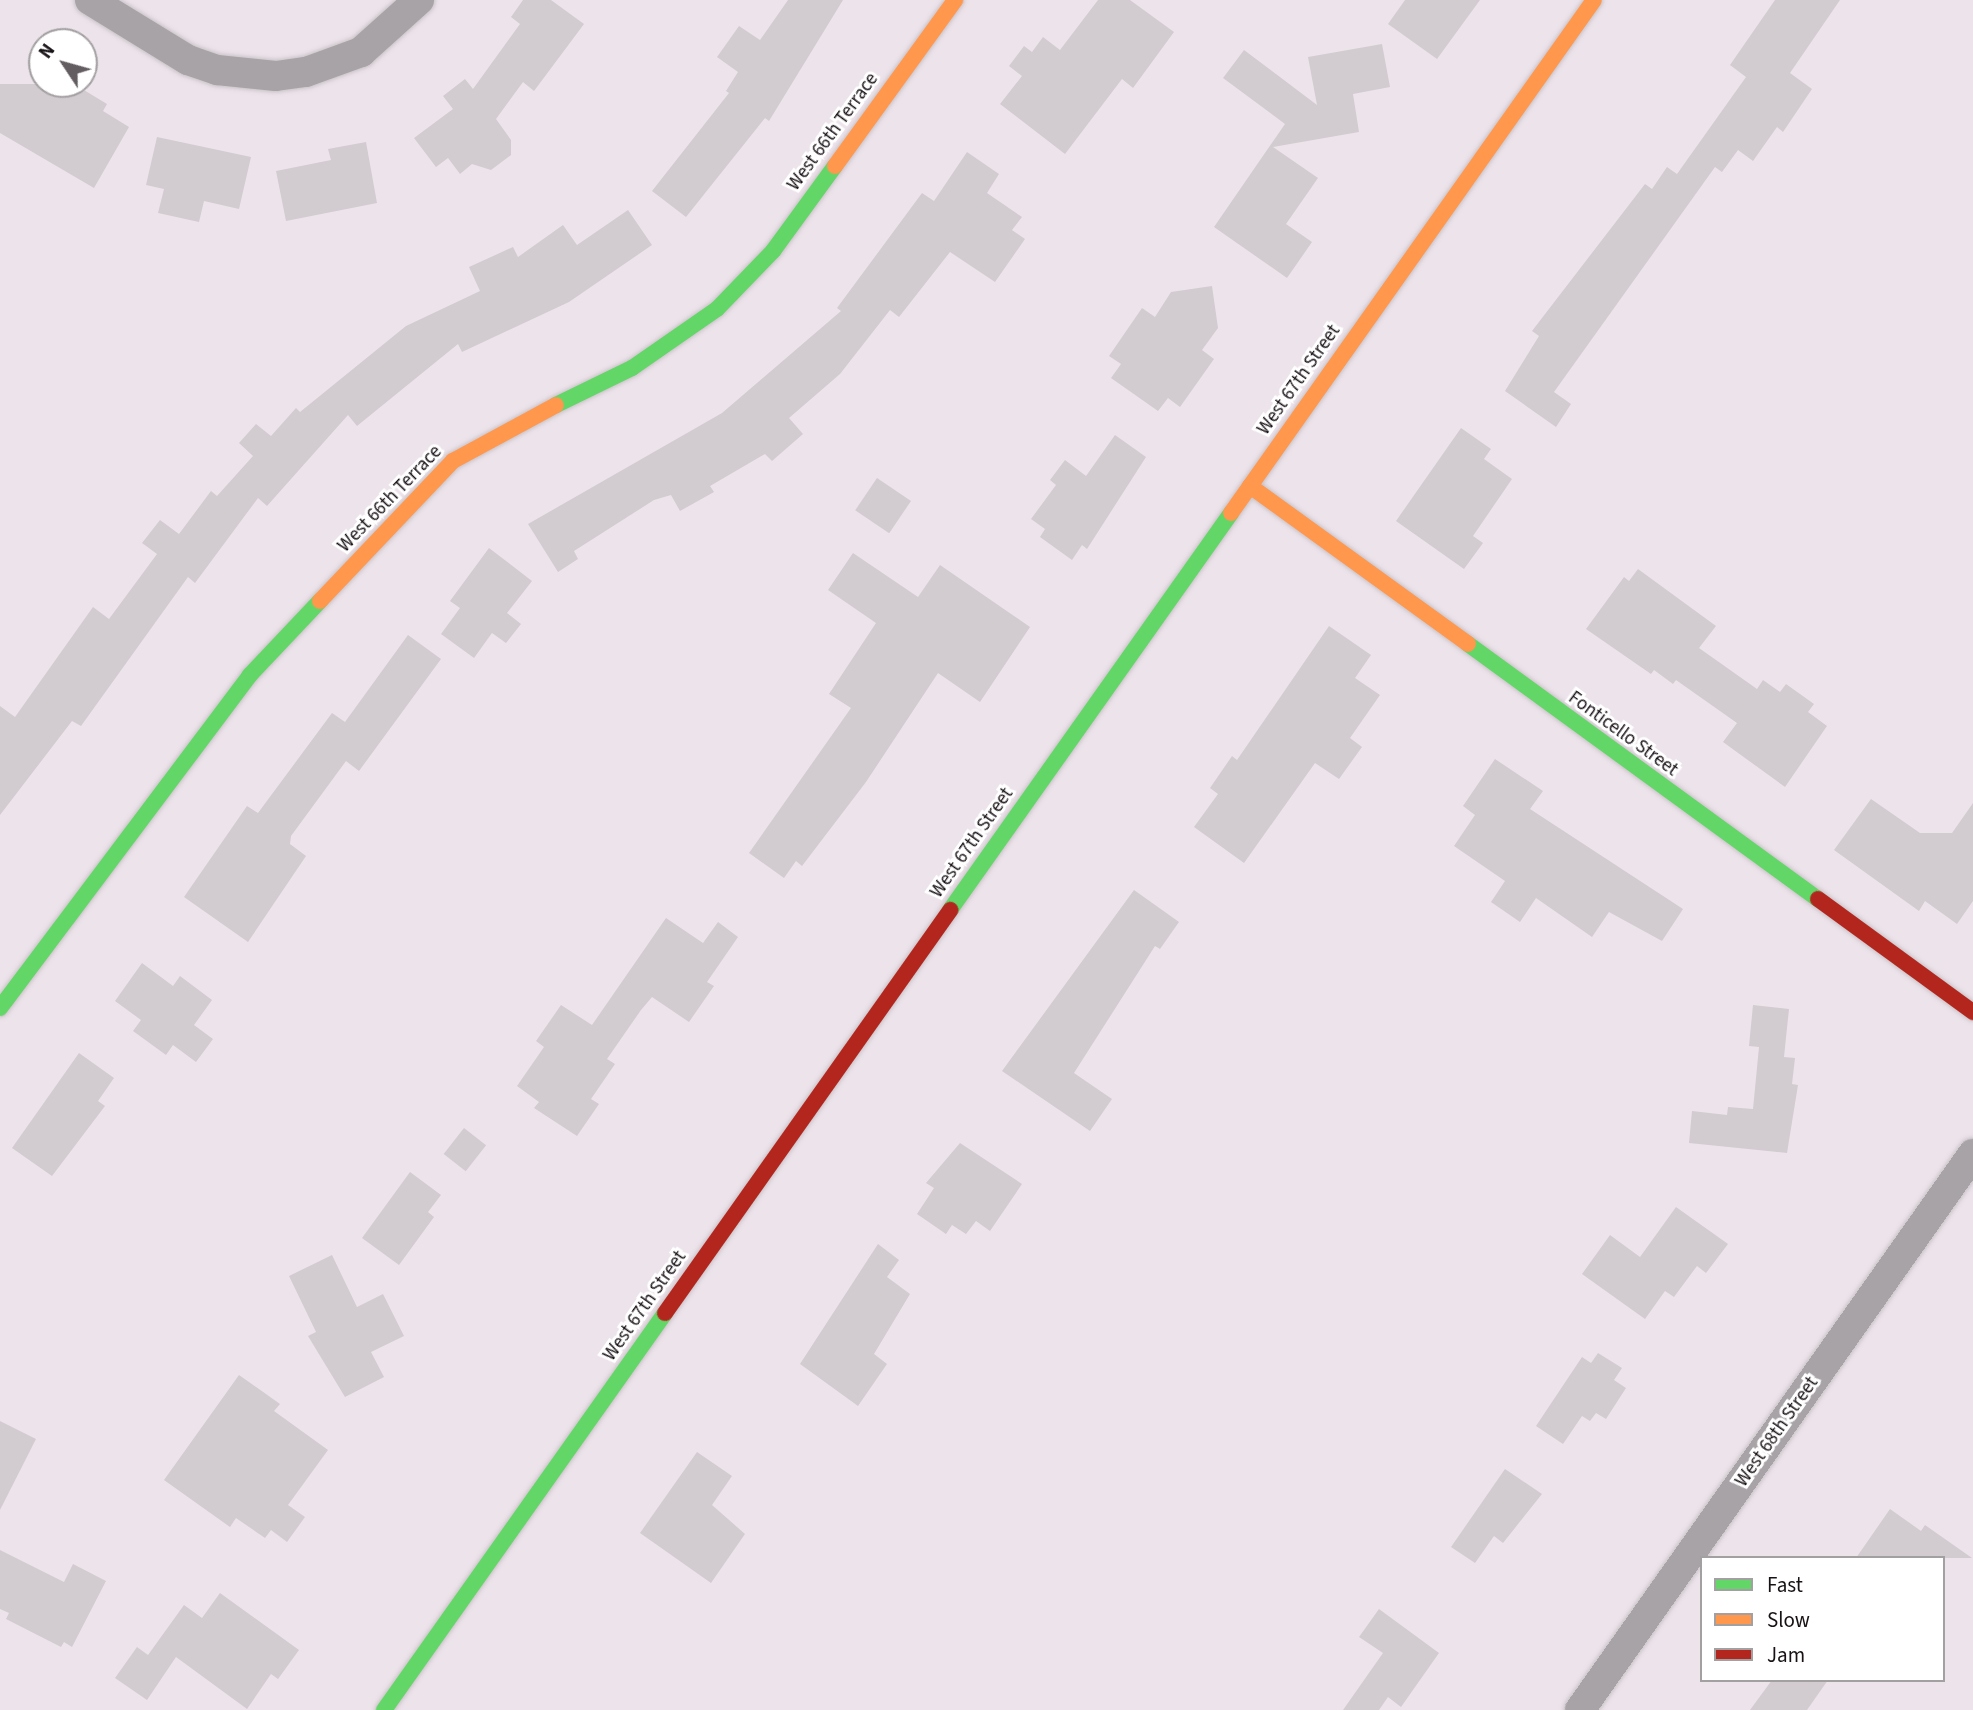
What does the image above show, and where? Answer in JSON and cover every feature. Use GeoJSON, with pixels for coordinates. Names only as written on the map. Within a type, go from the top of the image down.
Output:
{"type":"FeatureCollection","features":[{"type":"Feature","properties":{"kind":"street"},"geometry":{"type":"LineString","coordinates":[[90,0],[188,60],[217,69],[276,76],[306,72],[361,52],[386,36],[419,0]]}},
{"type":"Feature","properties":{"kind":"street","name":"West 66th Terrace"},"geometry":{"type":"LineString","coordinates":[[0,1008],[148,805],[250,675],[296,626],[453,461],[502,431],[632,368],[717,309],[773,251],[955,0]]}},
{"type":"Feature","properties":{"kind":"street","name":"West 67th Street"},"geometry":{"type":"LineString","coordinates":[[384,1710],[1594,0]]}},
{"type":"Feature","properties":{"kind":"street","name":"Fonticello Street"},"geometry":{"type":"LineString","coordinates":[[1250,486],[1973,1013]]}},
{"type":"Feature","properties":{"kind":"street","name":"West 68th Street"},"geometry":{"type":"LineString","coordinates":[[1580,1710],[1973,1154]]}},
{"type":"Feature","properties":{"kind":"building"},"geometry":{"type":"Polygon","coordinates":[[[523,0],[551,0],[584,24],[534,91],[523,82],[496,119],[511,140],[511,155],[491,170],[472,164],[460,174],[448,158],[436,167],[414,138],[453,109],[443,96],[465,79],[473,89],[520,24],[511,17],[523,0]]]}},
{"type":"Feature","properties":{"kind":"building"},"geometry":{"type":"Polygon","coordinates":[[[788,0],[843,0],[769,121],[765,118],[686,217],[652,191],[729,93],[726,91],[738,72],[717,57],[739,26],[760,40],[788,0]]]}},
{"type":"Feature","properties":{"kind":"building"},"geometry":{"type":"Polygon","coordinates":[[[1098,0],[1130,0],[1174,32],[1133,88],[1122,79],[1065,154],[1000,104],[1022,76],[1009,66],[1024,46],[1032,52],[1043,37],[1060,50],[1098,0]]]}},
{"type":"Feature","properties":{"kind":"building"},"geometry":{"type":"Polygon","coordinates":[[[1405,0],[1480,0],[1437,59],[1388,24],[1405,0]]]}},
{"type":"Feature","properties":{"kind":"building"},"geometry":{"type":"Polygon","coordinates":[[[1775,0],[1840,0],[1790,73],[1812,89],[1783,132],[1777,127],[1753,161],[1738,150],[1722,172],[1715,167],[1554,392],[1571,404],[1556,427],[1505,391],[1539,336],[1532,331],[1645,184],[1652,189],[1667,167],[1677,174],[1746,77],[1730,65],[1775,0]]]}},
{"type":"Feature","properties":{"kind":"building"},"geometry":{"type":"Polygon","coordinates":[[[1382,44],[1390,87],[1353,94],[1359,132],[1273,147],[1318,178],[1286,224],[1312,242],[1287,278],[1214,227],[1285,124],[1223,78],[1244,50],[1317,105],[1308,57],[1382,44]]]}},
{"type":"Feature","properties":{"kind":"building"},"geometry":{"type":"Polygon","coordinates":[[[0,84],[28,84],[28,98],[97,98],[107,104],[103,111],[129,127],[94,188],[0,133],[0,84]]]}},
{"type":"Feature","properties":{"kind":"building"},"geometry":{"type":"Polygon","coordinates":[[[157,137],[251,157],[239,209],[204,201],[199,222],[158,213],[164,189],[146,185],[157,137]]]}},
{"type":"Feature","properties":{"kind":"building"},"geometry":{"type":"Polygon","coordinates":[[[366,142],[377,203],[286,221],[276,171],[331,160],[328,149],[366,142]]]}},
{"type":"Feature","properties":{"kind":"building"},"geometry":{"type":"Polygon","coordinates":[[[967,152],[999,174],[987,193],[1022,217],[1012,230],[1025,239],[995,282],[950,252],[899,317],[890,310],[840,374],[789,418],[803,434],[772,461],[765,454],[710,486],[714,492],[680,511],[671,495],[654,500],[574,551],[578,559],[558,572],[528,524],[722,413],[841,311],[837,308],[922,193],[934,201],[967,152]]]}},
{"type":"Feature","properties":{"kind":"building"},"geometry":{"type":"Polygon","coordinates":[[[628,210],[652,245],[569,302],[462,352],[458,344],[357,426],[348,415],[267,506],[258,498],[195,583],[188,577],[81,726],[72,721],[0,815],[0,706],[15,717],[93,607],[109,619],[157,554],[142,543],[160,520],[179,534],[211,491],[217,496],[253,456],[239,443],[256,424],[271,436],[296,408],[300,412],[406,326],[480,291],[469,267],[513,247],[518,257],[563,225],[577,245],[628,210]]]}},
{"type":"Feature","properties":{"kind":"building"},"geometry":{"type":"Polygon","coordinates":[[[1212,286],[1218,328],[1202,350],[1214,359],[1180,407],[1168,398],[1158,411],[1111,378],[1121,364],[1109,356],[1142,308],[1155,317],[1171,292],[1212,286]]]}},
{"type":"Feature","properties":{"kind":"building"},"geometry":{"type":"Polygon","coordinates":[[[1461,428],[1491,449],[1484,459],[1512,479],[1473,536],[1483,543],[1464,569],[1396,521],[1461,428]]]}},
{"type":"Feature","properties":{"kind":"building"},"geometry":{"type":"Polygon","coordinates":[[[1115,435],[1146,457],[1087,549],[1082,545],[1072,560],[1040,537],[1045,529],[1031,519],[1056,485],[1050,480],[1065,460],[1086,476],[1115,435]]]}},
{"type":"Feature","properties":{"kind":"building"},"geometry":{"type":"Polygon","coordinates":[[[877,478],[911,501],[889,533],[855,510],[877,478]]]}},
{"type":"Feature","properties":{"kind":"building"},"geometry":{"type":"Polygon","coordinates":[[[489,548],[532,581],[507,613],[521,624],[506,643],[492,633],[474,658],[441,634],[460,608],[450,601],[489,548]]]}},
{"type":"Feature","properties":{"kind":"building"},"geometry":{"type":"Polygon","coordinates":[[[853,553],[918,597],[940,565],[1030,627],[980,702],[938,673],[866,782],[802,866],[796,861],[784,878],[749,853],[851,708],[829,694],[876,623],[828,590],[853,553]]]}},
{"type":"Feature","properties":{"kind":"building"},"geometry":{"type":"Polygon","coordinates":[[[1638,569],[1716,626],[1699,648],[1757,689],[1763,680],[1780,692],[1786,684],[1814,704],[1808,712],[1827,726],[1785,787],[1723,742],[1737,723],[1676,680],[1673,684],[1654,670],[1651,674],[1586,629],[1624,577],[1629,581],[1638,569]]]}},
{"type":"Feature","properties":{"kind":"building"},"geometry":{"type":"Polygon","coordinates":[[[1329,626],[1371,655],[1355,678],[1380,695],[1350,738],[1362,747],[1339,779],[1315,763],[1244,863],[1194,827],[1218,794],[1210,788],[1232,756],[1237,760],[1329,626]]]}},
{"type":"Feature","properties":{"kind":"building"},"geometry":{"type":"Polygon","coordinates":[[[408,635],[441,659],[359,771],[346,761],[291,836],[290,844],[306,856],[248,942],[184,897],[247,806],[258,813],[332,713],[345,722],[408,635]]]}},
{"type":"Feature","properties":{"kind":"building"},"geometry":{"type":"Polygon","coordinates":[[[1495,759],[1543,791],[1530,809],[1683,909],[1662,941],[1609,912],[1592,937],[1536,898],[1520,922],[1491,902],[1505,881],[1454,846],[1475,815],[1463,806],[1495,759]]]}},
{"type":"Feature","properties":{"kind":"building"},"geometry":{"type":"Polygon","coordinates":[[[1871,799],[1920,833],[1952,833],[1973,803],[1973,901],[1957,924],[1925,901],[1919,911],[1834,850],[1871,799]]]}},
{"type":"Feature","properties":{"kind":"building"},"geometry":{"type":"Polygon","coordinates":[[[1134,890],[1179,922],[1160,949],[1155,946],[1074,1073],[1112,1099],[1090,1131],[1002,1071],[1134,890]]]}},
{"type":"Feature","properties":{"kind":"building"},"geometry":{"type":"Polygon","coordinates":[[[666,918],[703,943],[718,922],[738,937],[707,982],[714,986],[689,1022],[652,997],[641,1010],[607,1059],[615,1064],[591,1099],[599,1104],[577,1136],[534,1108],[539,1102],[517,1086],[544,1047],[536,1041],[561,1005],[592,1025],[666,918]]]}},
{"type":"Feature","properties":{"kind":"building"},"geometry":{"type":"Polygon","coordinates":[[[142,963],[173,986],[180,976],[212,1000],[194,1025],[213,1039],[196,1062],[173,1045],[166,1055],[133,1031],[141,1020],[115,1001],[142,963]]]}},
{"type":"Feature","properties":{"kind":"building"},"geometry":{"type":"Polygon","coordinates":[[[1753,1005],[1789,1009],[1784,1057],[1795,1058],[1792,1084],[1798,1085],[1787,1153],[1689,1143],[1692,1111],[1727,1115],[1728,1107],[1753,1109],[1759,1047],[1749,1046],[1753,1005]]]}},
{"type":"Feature","properties":{"kind":"building"},"geometry":{"type":"Polygon","coordinates":[[[79,1053],[114,1078],[98,1101],[105,1106],[52,1176],[12,1148],[79,1053]]]}},
{"type":"Feature","properties":{"kind":"building"},"geometry":{"type":"Polygon","coordinates":[[[464,1128],[486,1145],[466,1171],[444,1154],[464,1128]]]}},
{"type":"Feature","properties":{"kind":"building"},"geometry":{"type":"Polygon","coordinates":[[[960,1143],[1022,1184],[990,1231],[976,1221],[966,1234],[952,1225],[946,1234],[917,1214],[934,1188],[926,1183],[960,1143]]]}},
{"type":"Feature","properties":{"kind":"building"},"geometry":{"type":"Polygon","coordinates":[[[410,1172],[441,1195],[428,1212],[434,1217],[399,1265],[362,1238],[410,1172]]]}},
{"type":"Feature","properties":{"kind":"building"},"geometry":{"type":"Polygon","coordinates":[[[1676,1207],[1728,1244],[1706,1273],[1697,1266],[1674,1297],[1665,1291],[1645,1319],[1582,1274],[1610,1235],[1640,1257],[1676,1207]]]}},
{"type":"Feature","properties":{"kind":"building"},"geometry":{"type":"Polygon","coordinates":[[[878,1244],[899,1260],[887,1277],[910,1294],[874,1354],[887,1364],[858,1406],[800,1364],[878,1244]]]}},
{"type":"Feature","properties":{"kind":"building"},"geometry":{"type":"Polygon","coordinates":[[[332,1255],[357,1307],[383,1294],[404,1336],[371,1352],[384,1377],[345,1397],[308,1336],[316,1332],[289,1276],[332,1255]]]}},
{"type":"Feature","properties":{"kind":"building"},"geometry":{"type":"Polygon","coordinates":[[[1598,1353],[1622,1368],[1614,1380],[1626,1388],[1606,1419],[1596,1413],[1590,1421],[1582,1416],[1563,1444],[1536,1426],[1582,1357],[1591,1363],[1598,1353]]]}},
{"type":"Feature","properties":{"kind":"building"},"geometry":{"type":"Polygon","coordinates":[[[239,1375],[280,1404],[274,1411],[328,1450],[288,1505],[305,1517],[287,1542],[271,1530],[265,1538],[236,1518],[230,1527],[164,1480],[239,1375]]]}},
{"type":"Feature","properties":{"kind":"building"},"geometry":{"type":"Polygon","coordinates":[[[0,1421],[36,1439],[0,1510],[0,1421]]]}},
{"type":"Feature","properties":{"kind":"building"},"geometry":{"type":"Polygon","coordinates":[[[697,1452],[732,1476],[712,1505],[745,1534],[711,1583],[640,1533],[697,1452]]]}},
{"type":"Feature","properties":{"kind":"building"},"geometry":{"type":"Polygon","coordinates":[[[1505,1469],[1542,1494],[1503,1543],[1494,1536],[1475,1563],[1451,1547],[1505,1469]]]}},
{"type":"Feature","properties":{"kind":"building"},"geometry":{"type":"Polygon","coordinates":[[[1890,1509],[1921,1531],[1925,1525],[1972,1558],[1945,1556],[1857,1556],[1890,1509]]]}},
{"type":"Feature","properties":{"kind":"building"},"geometry":{"type":"Polygon","coordinates":[[[0,1550],[64,1582],[73,1564],[106,1581],[72,1647],[64,1642],[61,1647],[6,1619],[9,1613],[0,1609],[0,1550]]]}},
{"type":"Feature","properties":{"kind":"building"},"geometry":{"type":"Polygon","coordinates":[[[220,1593],[299,1650],[278,1679],[271,1674],[247,1709],[176,1657],[147,1700],[115,1678],[137,1647],[148,1655],[184,1605],[202,1618],[220,1593]]]}},
{"type":"Feature","properties":{"kind":"building"},"geometry":{"type":"Polygon","coordinates":[[[1379,1609],[1439,1653],[1401,1707],[1388,1697],[1379,1710],[1343,1710],[1383,1653],[1359,1637],[1379,1609]]]}},
{"type":"Feature","properties":{"kind":"building"},"geometry":{"type":"Polygon","coordinates":[[[1771,1682],[1827,1682],[1807,1710],[1750,1710],[1771,1682]]]}},
{"type":"Feature","properties":{"kind":"traffic: fast"},"geometry":{"type":"LineString","coordinates":[[556,405],[632,368],[717,309],[773,251],[835,166]]}},
{"type":"Feature","properties":{"kind":"traffic: fast"},"geometry":{"type":"LineString","coordinates":[[950,910],[1231,513]]}},
{"type":"Feature","properties":{"kind":"traffic: fast"},"geometry":{"type":"LineString","coordinates":[[0,1008],[250,675],[320,601]]}},
{"type":"Feature","properties":{"kind":"traffic: fast"},"geometry":{"type":"LineString","coordinates":[[1468,644],[1818,899]]}},
{"type":"Feature","properties":{"kind":"traffic: fast"},"geometry":{"type":"LineString","coordinates":[[384,1710],[665,1313]]}},
{"type":"Feature","properties":{"kind":"traffic: slow"},"geometry":{"type":"LineString","coordinates":[[835,166],[955,0]]}},
{"type":"Feature","properties":{"kind":"traffic: slow"},"geometry":{"type":"LineString","coordinates":[[1231,513],[1594,0]]}},
{"type":"Feature","properties":{"kind":"traffic: slow"},"geometry":{"type":"LineString","coordinates":[[320,601],[453,461],[556,405]]}},
{"type":"Feature","properties":{"kind":"traffic: slow"},"geometry":{"type":"LineString","coordinates":[[1250,486],[1468,644]]}},
{"type":"Feature","properties":{"kind":"traffic: jam"},"geometry":{"type":"LineString","coordinates":[[1818,899],[1973,1012]]}},
{"type":"Feature","properties":{"kind":"traffic: jam"},"geometry":{"type":"LineString","coordinates":[[665,1313],[950,910]]}}]}
